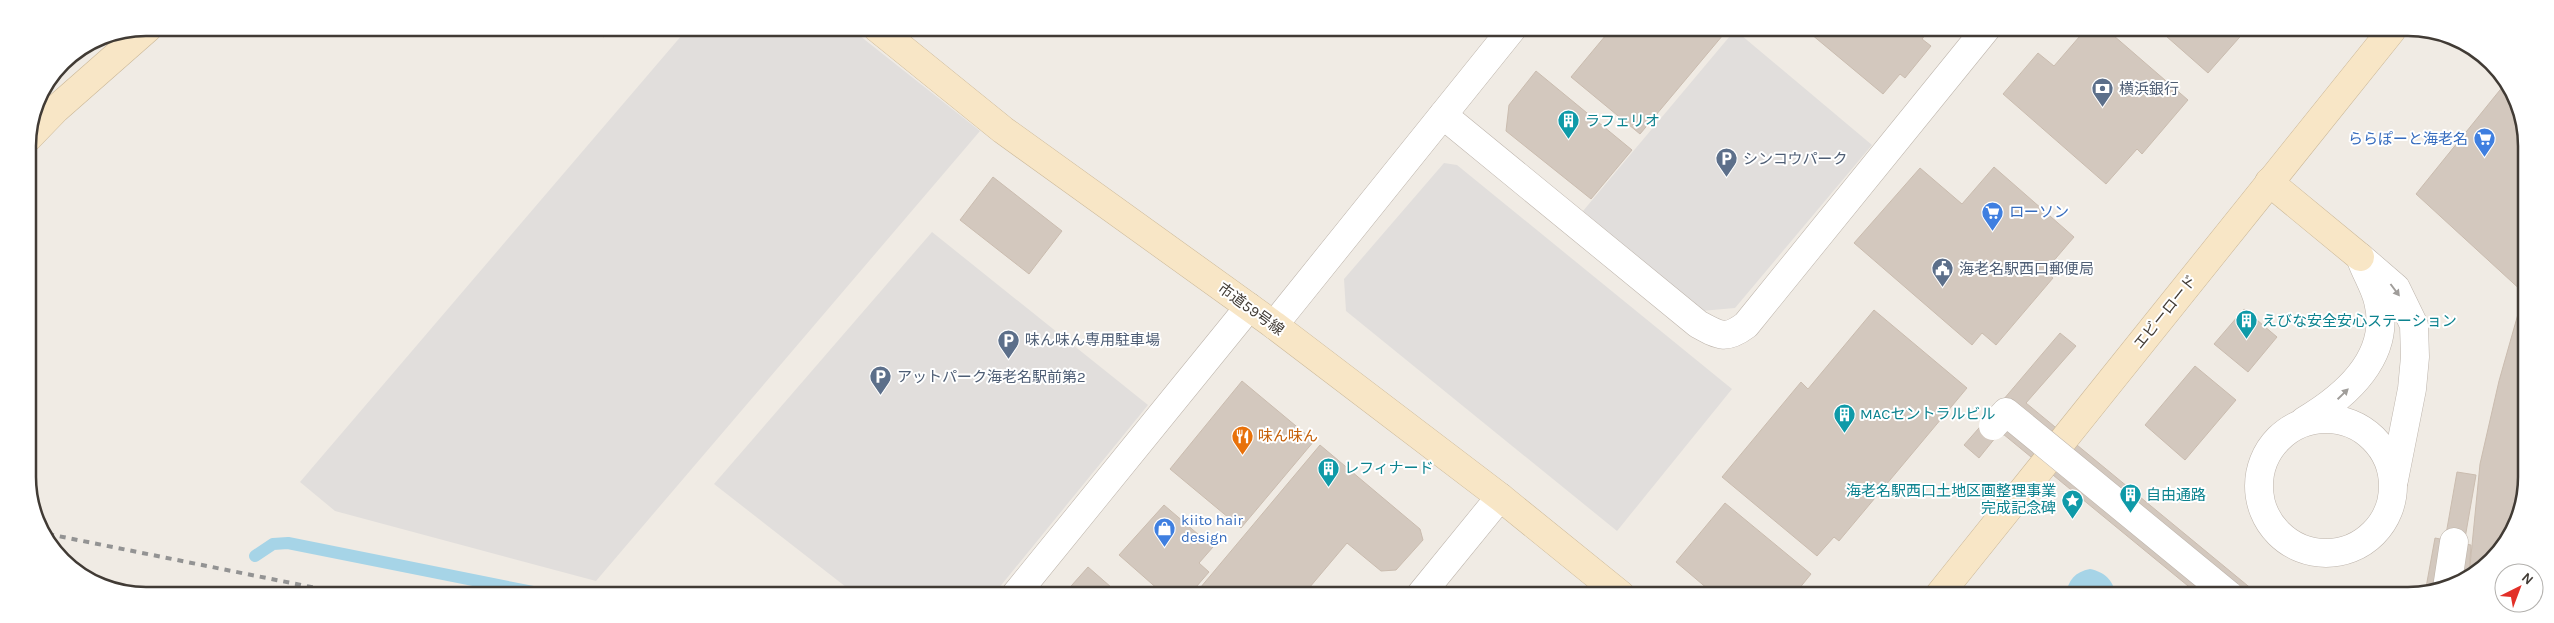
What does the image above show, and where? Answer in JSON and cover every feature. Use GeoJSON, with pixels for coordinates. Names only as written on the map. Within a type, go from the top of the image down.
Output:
{"type":"FeatureCollection","features":[{"type":"Feature","properties":{"kind":"street","name":"市道59号線"},"geometry":{"type":"LineString","coordinates":[[887,36],[1003,130],[1274,325],[1500,497],[1611,587]]}},
{"type":"Feature","properties":{"kind":"street"},"geometry":{"type":"LineString","coordinates":[[1274,325],[1506,36]]}},
{"type":"Feature","properties":{"kind":"street"},"geometry":{"type":"LineString","coordinates":[[1444,115],[1698,324],[1714,333],[1725,336],[1733,334],[1746,325],[1980,36]]}},
{"type":"Feature","properties":{"kind":"street","name":"エビーロード"},"geometry":{"type":"LineString","coordinates":[[1945,587],[2268,182],[2387,36]]}},
{"type":"Feature","properties":{"kind":"street"},"geometry":{"type":"LineString","coordinates":[[38,128],[56,109],[138,37]]}},
{"type":"Feature","properties":{"kind":"street"},"geometry":{"type":"LineString","coordinates":[[2268,182],[2360,257],[2396,288],[2414,325],[2416,357],[2412,389],[2389,508],[2378,528],[2362,543],[2341,552],[2318,552],[2296,546],[2278,533],[2265,514],[2259,493],[2260,471],[2269,450],[2284,433],[2331,405],[2360,378],[2374,350],[2382,328],[2378,301],[2360,257]]}},
{"type":"Feature","properties":{"kind":"street"},"geometry":{"type":"LineString","coordinates":[[1022,587],[1249,307]]}},
{"type":"Feature","properties":{"kind":"street"},"geometry":{"type":"LineString","coordinates":[[1985,435],[2006,412],[2219,587]]}},
{"type":"Feature","properties":{"kind":"street"},"geometry":{"type":"LineString","coordinates":[[2303,422],[2324,418],[2346,421],[2364,431],[2380,446],[2390,464],[2393,486]]}},
{"type":"Feature","properties":{"kind":"street"},"geometry":{"type":"LineString","coordinates":[[1427,587],[1500,497]]}},
{"type":"Feature","properties":{"kind":"street"},"geometry":{"type":"LineString","coordinates":[[2448,579],[2454,542]]}},
{"type":"Feature","properties":{"kind":"shaded area"},"geometry":{"type":"Polygon","coordinates":[[[681,36],[860,36],[980,131],[596,581],[335,511],[300,482],[681,36]]]}},
{"type":"Feature","properties":{"kind":"shaded area","name":"シンコウパーク"},"geometry":{"type":"Polygon","coordinates":[[[1730,36],[1742,36],[1872,145],[1735,308],[1701,311],[1583,211],[1730,36]]]}},
{"type":"Feature","properties":{"kind":"shaded area"},"geometry":{"type":"Polygon","coordinates":[[[1444,163],[1457,165],[1732,389],[1617,531],[1346,311],[1344,279],[1444,163]]]}},
{"type":"Feature","properties":{"kind":"shaded area","name":"アットパーク海老名駅前第2"},"geometry":{"type":"Polygon","coordinates":[[[932,232],[1148,405],[1000,587],[846,587],[714,484],[932,232]]]}},
{"type":"Feature","properties":{"kind":"water"},"geometry":{"type":"Polygon","coordinates":[[[2090,569],[2100,572],[2113,587],[2068,587],[2073,578],[2080,572],[2090,569]]]}},
{"type":"Feature","properties":{"kind":"building"},"geometry":{"type":"Polygon","coordinates":[[[1605,36],[1722,36],[1640,134],[1571,77],[1605,36]]]}},
{"type":"Feature","properties":{"kind":"building"},"geometry":{"type":"Polygon","coordinates":[[[1813,36],[1924,36],[1922,39],[1931,46],[1905,78],[1900,74],[1883,94],[1813,36]]]}},
{"type":"Feature","properties":{"kind":"building"},"geometry":{"type":"Polygon","coordinates":[[[2080,36],[2114,36],[2188,100],[2142,154],[2137,149],[2106,184],[2003,94],[2038,53],[2054,66],[2080,36]]]}},
{"type":"Feature","properties":{"kind":"building"},"geometry":{"type":"Polygon","coordinates":[[[2166,36],[2241,36],[2208,73],[2166,36]]]}},
{"type":"Feature","properties":{"kind":"building","name":"ラフェリオ"},"geometry":{"type":"Polygon","coordinates":[[[1536,71],[1632,150],[1591,199],[1506,131],[1509,105],[1536,71]]]}},
{"type":"Feature","properties":{"kind":"building","name":"ららぽーと海老名"},"geometry":{"type":"Polygon","coordinates":[[[2501,88],[2512,111],[2518,139],[2518,288],[2416,194],[2501,88]]]}},
{"type":"Feature","properties":{"kind":"building"},"geometry":{"type":"Polygon","coordinates":[[[1994,167],[2074,237],[2045,271],[2053,278],[1996,345],[1982,333],[1972,345],[1854,243],[1920,168],[1962,204],[1994,167]]]}},
{"type":"Feature","properties":{"kind":"building"},"geometry":{"type":"Polygon","coordinates":[[[993,177],[1062,231],[1029,274],[960,220],[993,177]]]}},
{"type":"Feature","properties":{"kind":"building","name":"えびな安全安心ステーション"},"geometry":{"type":"Polygon","coordinates":[[[2244,309],[2277,337],[2248,372],[2214,344],[2244,309]]]}},
{"type":"Feature","properties":{"kind":"building","name":"MACセントラルビル"},"geometry":{"type":"Polygon","coordinates":[[[1874,310],[1967,388],[1839,541],[1834,537],[1817,556],[1722,477],[1801,382],[1808,389],[1874,310]]]}},
{"type":"Feature","properties":{"kind":"building"},"geometry":{"type":"Polygon","coordinates":[[[2518,314],[2518,484],[2516,498],[2503,532],[2490,549],[2470,567],[2480,464],[2499,381],[2518,314]]]}},
{"type":"Feature","properties":{"kind":"building","name":"自由通路"},"geometry":{"type":"Polygon","coordinates":[[[2060,333],[2076,346],[2026,403],[2249,587],[2189,587],[1986,420],[2060,333]]]}},
{"type":"Feature","properties":{"kind":"building"},"geometry":{"type":"Polygon","coordinates":[[[2195,366],[2236,400],[2185,460],[2145,425],[2195,366]]]}},
{"type":"Feature","properties":{"kind":"building","name":"味ん味ん"},"geometry":{"type":"Polygon","coordinates":[[[1242,381],[1314,441],[1241,528],[1170,469],[1242,381]]]}},
{"type":"Feature","properties":{"kind":"building"},"geometry":{"type":"Polygon","coordinates":[[[1986,420],[2000,432],[1979,458],[1964,445],[1986,420]]]}},
{"type":"Feature","properties":{"kind":"building","name":"レフィナード"},"geometry":{"type":"Polygon","coordinates":[[[1320,445],[1420,529],[1423,540],[1396,570],[1381,571],[1347,543],[1310,587],[1201,587],[1320,445]]]}},
{"type":"Feature","properties":{"kind":"building"},"geometry":{"type":"Polygon","coordinates":[[[2457,472],[2476,475],[2464,544],[2445,540],[2457,472]]]}},
{"type":"Feature","properties":{"kind":"building"},"geometry":{"type":"Polygon","coordinates":[[[1725,503],[1811,574],[1800,587],[1706,587],[1676,562],[1725,503]]]}},
{"type":"Feature","properties":{"kind":"building"},"geometry":{"type":"Polygon","coordinates":[[[1164,505],[1213,547],[1199,563],[1209,572],[1196,587],[1155,587],[1119,555],[1164,505]]]}},
{"type":"Feature","properties":{"kind":"building"},"geometry":{"type":"Polygon","coordinates":[[[2435,538],[2471,545],[2470,568],[2443,581],[2426,585],[2435,538]]]}},
{"type":"Feature","properties":{"kind":"building"},"geometry":{"type":"Polygon","coordinates":[[[1088,567],[1111,587],[1070,587],[1088,567]]]}},
{"type":"Feature","properties":{"kind":"waterway"},"geometry":{"type":"LineString","coordinates":[[255,556],[273,544],[288,543],[508,587]]}},
{"type":"Feature","properties":{"kind":"railway"},"geometry":{"type":"LineString","coordinates":[[53,535],[311,587]]}},
{"type":"Feature","properties":{"kind":"place","name":"横浜銀行"},"geometry":{"type":"Point","coordinates":[2103,108]}},
{"type":"Feature","properties":{"kind":"place","name":"ラフェリオ"},"geometry":{"type":"Point","coordinates":[1569,140]}},
{"type":"Feature","properties":{"kind":"place","name":"ららぽーと海老名"},"geometry":{"type":"Point","coordinates":[2484,158]}},
{"type":"Feature","properties":{"kind":"place","name":"シンコウパーク"},"geometry":{"type":"Point","coordinates":[1727,178]}},
{"type":"Feature","properties":{"kind":"place","name":"ローソン"},"geometry":{"type":"Point","coordinates":[1993,231]}},
{"type":"Feature","properties":{"kind":"place","name":"海老名駅西口郵便局"},"geometry":{"type":"Point","coordinates":[1943,288]}},
{"type":"Feature","properties":{"kind":"place","name":"えびな安全安心ステーション"},"geometry":{"type":"Point","coordinates":[2246,340]}},
{"type":"Feature","properties":{"kind":"place","name":"味ん味ん専用駐車場"},"geometry":{"type":"Point","coordinates":[1009,359]}},
{"type":"Feature","properties":{"kind":"place","name":"アットパーク海老名駅前第2"},"geometry":{"type":"Point","coordinates":[881,396]}},
{"type":"Feature","properties":{"kind":"place","name":"MACセントラルビル"},"geometry":{"type":"Point","coordinates":[1844,433]}},
{"type":"Feature","properties":{"kind":"place","name":"味ん味ん"},"geometry":{"type":"Point","coordinates":[1242,455]}},
{"type":"Feature","properties":{"kind":"place","name":"レフィナード"},"geometry":{"type":"Point","coordinates":[1328,487]}},
{"type":"Feature","properties":{"kind":"place","name":"自由通路"},"geometry":{"type":"Point","coordinates":[2130,514]}},
{"type":"Feature","properties":{"kind":"place","name":"海老名駅西口土地区画整理事業 完成記念碑"},"geometry":{"type":"Point","coordinates":[2072,519]}},
{"type":"Feature","properties":{"kind":"place","name":"kiito hair design"},"geometry":{"type":"Point","coordinates":[1165,548]}}]}
